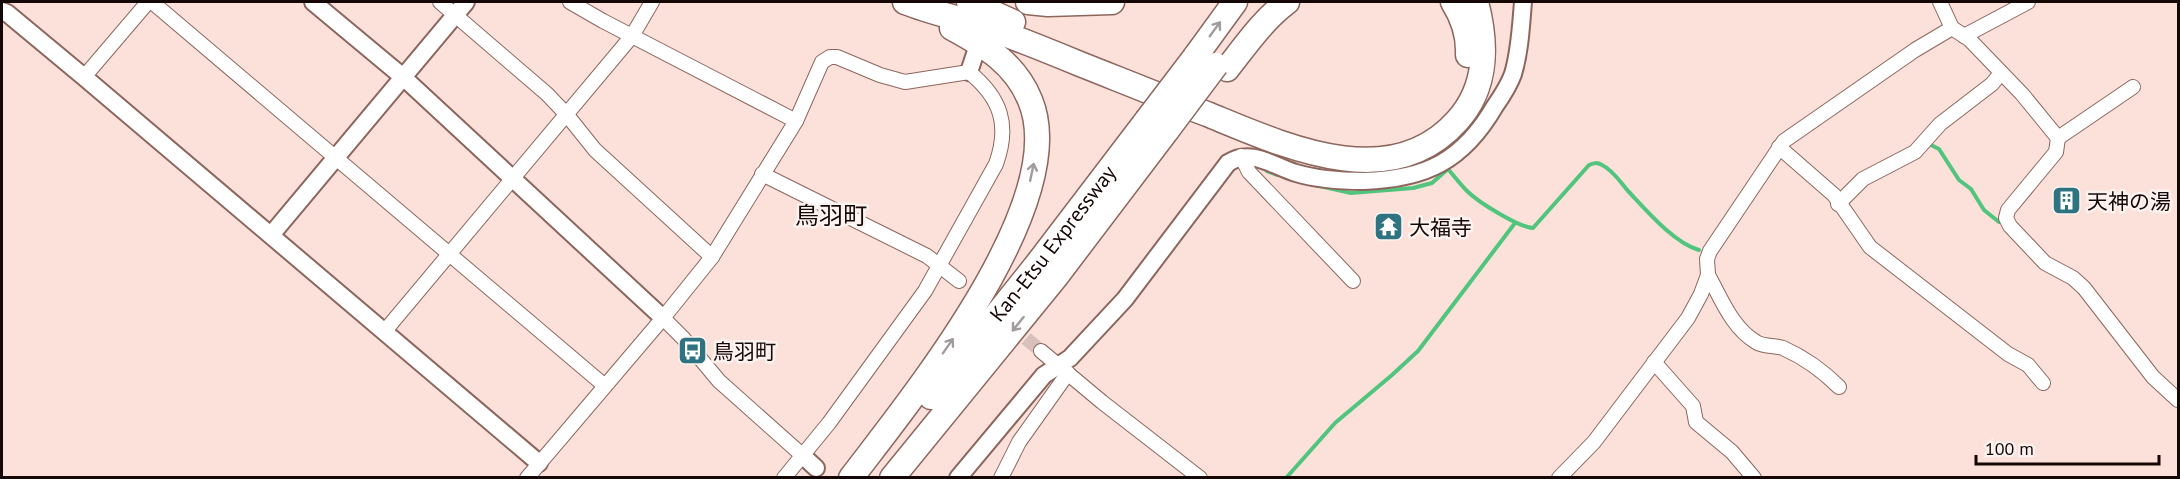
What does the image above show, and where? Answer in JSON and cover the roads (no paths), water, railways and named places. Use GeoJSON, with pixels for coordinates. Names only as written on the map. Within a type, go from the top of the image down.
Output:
{"type":"FeatureCollection","features":[{"type":"Feature","properties":{"kind":"highway"},"geometry":{"type":"LineString","coordinates":[[969,2],[1010,21],[1285,129],[1319,140],[1360,145],[1391,142],[1416,134],[1439,119],[1455,101],[1465,76],[1468,50],[1463,21],[1453,2]]}},
{"type":"Feature","properties":{"kind":"highway"},"geometry":{"type":"LineString","coordinates":[[1028,2],[1048,4],[1112,2]]}},
{"type":"Feature","properties":{"kind":"highway","name":"Kan-Etsu Expressway"},"geometry":{"type":"LineString","coordinates":[[1213,64],[1235,2]]}},
{"type":"Feature","properties":{"kind":"highway","name":"Kan-Etsu Expressway"},"geometry":{"type":"LineString","coordinates":[[892,477],[1055,278],[1165,127],[1262,2]]}},
{"type":"Feature","properties":{"kind":"highway"},"geometry":{"type":"LineString","coordinates":[[1165,127],[1213,64],[1287,2]]}},
{"type":"Feature","properties":{"kind":"highway"},"geometry":{"type":"LineString","coordinates":[[907,3],[991,29],[1289,146],[1344,159],[1376,160],[1407,154],[1430,144],[1452,128],[1468,107],[1478,86],[1484,55],[1483,31],[1476,2]]}},
{"type":"Feature","properties":{"kind":"highway"},"geometry":{"type":"LineString","coordinates":[[850,477],[930,374],[969,316],[998,262],[1021,210],[1032,176],[1036,154],[1031,102],[1008,64],[985,46],[907,3]]}},
{"type":"Feature","properties":{"kind":"highway","name":"Kan-Etsu Expressway"},"geometry":{"type":"LineString","coordinates":[[864,477],[1038,263],[1165,127]]}},
{"type":"Feature","properties":{"kind":"street"},"geometry":{"type":"LineString","coordinates":[[84,76],[150,2],[605,386]]}},
{"type":"Feature","properties":{"kind":"street"},"geometry":{"type":"LineString","coordinates":[[313,2],[403,77],[663,318],[719,381],[816,468]]}},
{"type":"Feature","properties":{"kind":"street"},"geometry":{"type":"LineString","coordinates":[[440,2],[547,94],[595,150],[712,257]]}},
{"type":"Feature","properties":{"kind":"street"},"geometry":{"type":"LineString","coordinates":[[271,235],[466,2]]}},
{"type":"Feature","properties":{"kind":"street"},"geometry":{"type":"LineString","coordinates":[[570,2],[796,121]]}},
{"type":"Feature","properties":{"kind":"street"},"geometry":{"type":"LineString","coordinates":[[384,332],[632,36],[652,2]]}},
{"type":"Feature","properties":{"kind":"street"},"geometry":{"type":"LineString","coordinates":[[1001,477],[1019,442],[1070,358],[1125,299],[1228,163],[1241,156],[1263,160],[1296,173],[1335,180],[1395,179],[1412,176],[1436,167],[1459,151],[1477,134],[1507,87],[1518,50],[1523,2]]}},
{"type":"Feature","properties":{"kind":"street"},"geometry":{"type":"LineString","coordinates":[[1940,2],[1952,28],[1969,39],[2022,94],[2058,138],[2056,152],[2008,210],[2006,218],[2010,226],[2045,263],[2073,278],[2084,288],[2149,372],[2178,400]]}},
{"type":"Feature","properties":{"kind":"street"},"geometry":{"type":"LineString","coordinates":[[1964,36],[2028,2]]}},
{"type":"Feature","properties":{"kind":"street"},"geometry":{"type":"LineString","coordinates":[[2,11],[84,76],[539,463]]}},
{"type":"Feature","properties":{"kind":"street"},"geometry":{"type":"LineString","coordinates":[[1558,477],[1594,442],[1688,318],[1708,275],[1707,258],[1710,251],[1779,147],[1788,138],[1915,50],[1952,28]]}},
{"type":"Feature","properties":{"kind":"street"},"geometry":{"type":"LineString","coordinates":[[969,72],[976,51]]}},
{"type":"Feature","properties":{"kind":"street"},"geometry":{"type":"LineString","coordinates":[[527,477],[712,257],[796,121],[822,62],[830,57],[837,57],[880,75],[905,82],[969,72]]}},
{"type":"Feature","properties":{"kind":"street"},"geometry":{"type":"LineString","coordinates":[[784,477],[876,359],[940,265],[996,164],[1003,126],[998,104],[986,87],[969,72]]}},
{"type":"Feature","properties":{"kind":"street"},"geometry":{"type":"LineString","coordinates":[[1838,204],[1863,179],[1915,152],[1940,124],[1992,84],[2001,73]]}},
{"type":"Feature","properties":{"kind":"street"},"geometry":{"type":"LineString","coordinates":[[2058,138],[2133,87]]}},
{"type":"Feature","properties":{"kind":"street"},"geometry":{"type":"LineString","coordinates":[[1779,147],[1834,195],[1838,204],[1870,247],[2008,354],[2028,365],[2043,383]]}},
{"type":"Feature","properties":{"kind":"street"},"geometry":{"type":"LineString","coordinates":[[1241,156],[1249,172],[1353,280]]}},
{"type":"Feature","properties":{"kind":"street"},"geometry":{"type":"LineString","coordinates":[[762,174],[927,256],[959,281]]}},
{"type":"Feature","properties":{"kind":"street"},"geometry":{"type":"LineString","coordinates":[[1708,275],[1734,321],[1744,333],[1757,343],[1782,348],[1824,373],[1839,387]]}},
{"type":"Feature","properties":{"kind":"street"},"geometry":{"type":"LineString","coordinates":[[1041,351],[1102,402],[1200,477]]}},
{"type":"Feature","properties":{"kind":"street"},"geometry":{"type":"LineString","coordinates":[[1654,362],[1693,406],[1696,422],[1732,452],[1754,477]]}},
{"type":"Feature","properties":{"kind":"street"},"geometry":{"type":"LineString","coordinates":[[958,477],[1044,375],[1063,370]]}},
{"type":"Feature","properties":{"kind":"waterway"},"geometry":{"type":"LineString","coordinates":[[1931,145],[1939,149],[1959,180],[1971,189],[1984,210],[1999,222]]}},
{"type":"Feature","properties":{"kind":"waterway"},"geometry":{"type":"LineString","coordinates":[[1297,181],[1351,193],[1413,188],[1432,183],[1448,169],[1467,191],[1480,201],[1508,219],[1533,228],[1589,165],[1597,163],[1613,173],[1670,233],[1699,250]]}},
{"type":"Feature","properties":{"kind":"waterway"},"geometry":{"type":"LineString","coordinates":[[1267,171],[1278,175]]}},
{"type":"Feature","properties":{"kind":"waterway"},"geometry":{"type":"LineString","coordinates":[[1286,478],[1335,423],[1418,351],[1515,223]]}},
{"type":"Feature","properties":{"kind":"tunnel"},"geometry":{"type":"LineString","coordinates":[[1010,325],[1041,351]]}},
{"type":"Feature","properties":{"kind":"place","name":"天神の湯"},"geometry":{"type":"Point","coordinates":[2066,201]}},
{"type":"Feature","properties":{"kind":"place","name":"大福寺"},"geometry":{"type":"Point","coordinates":[1388,227]}},
{"type":"Feature","properties":{"kind":"place","name":"鳥羽町"},"geometry":{"type":"Point","coordinates":[692,351]}},
{"type":"Feature","properties":{"kind":"district","name":"鳥羽町"},"geometry":{"type":"Point","coordinates":[831,215]}}]}
